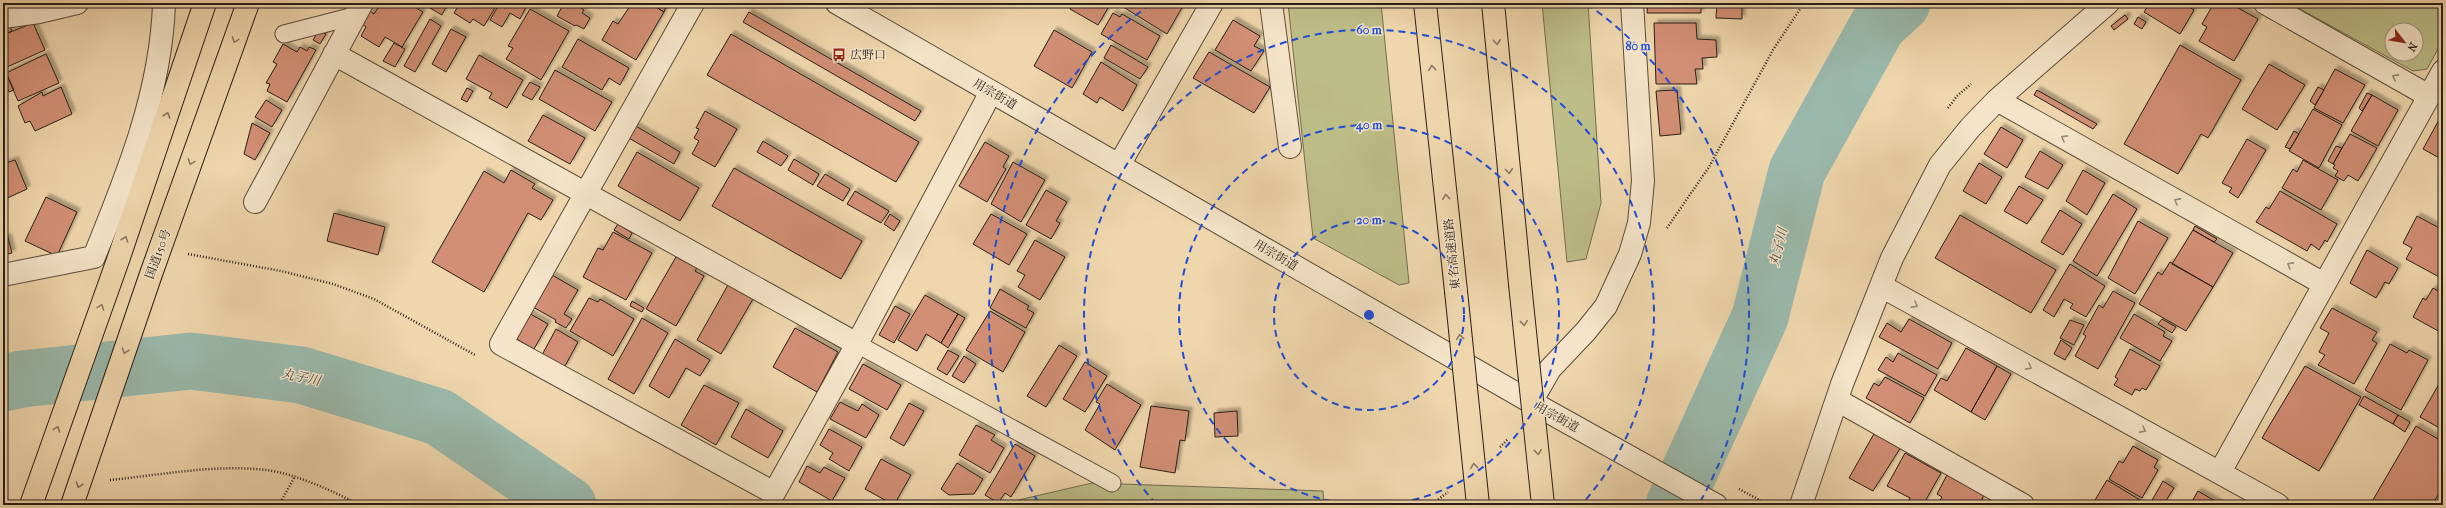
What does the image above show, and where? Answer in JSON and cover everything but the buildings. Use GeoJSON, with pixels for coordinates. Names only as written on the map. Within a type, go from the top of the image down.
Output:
{"type":"FeatureCollection","features":[{"type":"Feature","properties":{"kind":"highway"},"geometry":{"type":"LineString","coordinates":[[31,505],[115,268],[205,3]]}},
{"type":"Feature","properties":{"kind":"highway","name":"国道150号"},"geometry":{"type":"LineString","coordinates":[[72,505],[151,274],[248,3]]}},
{"type":"Feature","properties":{"kind":"highway","name":"東名高速道路"},"geometry":{"type":"LineString","coordinates":[[1425,3],[1478,505]]}},
{"type":"Feature","properties":{"kind":"highway"},"geometry":{"type":"LineString","coordinates":[[1493,3],[1543,505]]}},
{"type":"Feature","properties":{"kind":"street"},"geometry":{"type":"LineString","coordinates":[[3,17],[39,12],[77,3]]}},
{"type":"Feature","properties":{"kind":"street"},"geometry":{"type":"LineString","coordinates":[[94,257],[119,196],[143,125],[157,74],[163,37],[163,3]]}},
{"type":"Feature","properties":{"kind":"street"},"geometry":{"type":"LineString","coordinates":[[693,3],[501,344],[774,493],[857,344],[991,92]]}},
{"type":"Feature","properties":{"kind":"street","name":"用宗街道"},"geometry":{"type":"LineString","coordinates":[[837,3],[1530,402],[1716,505]]}},
{"type":"Feature","properties":{"kind":"street"},"geometry":{"type":"LineString","coordinates":[[1119,165],[1212,3]]}},
{"type":"Feature","properties":{"kind":"street"},"geometry":{"type":"LineString","coordinates":[[1271,3],[1290,147]]}},
{"type":"Feature","properties":{"kind":"street"},"geometry":{"type":"LineString","coordinates":[[1530,402],[1550,369],[1586,331],[1606,306],[1630,254],[1639,223],[1643,182],[1632,3]]}},
{"type":"Feature","properties":{"kind":"street"},"geometry":{"type":"LineString","coordinates":[[1801,505],[1837,400],[1881,286],[1920,200],[1940,165],[1970,128],[1998,100],[2108,3]]}},
{"type":"Feature","properties":{"kind":"street"},"geometry":{"type":"LineString","coordinates":[[2265,3],[2429,96]]}},
{"type":"Feature","properties":{"kind":"street"},"geometry":{"type":"LineString","coordinates":[[255,202],[358,10]]}},
{"type":"Feature","properties":{"kind":"street"},"geometry":{"type":"LineString","coordinates":[[334,54],[857,344]]}},
{"type":"Feature","properties":{"kind":"street"},"geometry":{"type":"LineString","coordinates":[[2220,472],[2443,71]]}},
{"type":"Feature","properties":{"kind":"street"},"geometry":{"type":"LineString","coordinates":[[1998,100],[2324,284]]}},
{"type":"Feature","properties":{"kind":"street"},"geometry":{"type":"LineString","coordinates":[[3,275],[94,257],[115,268]]}},
{"type":"Feature","properties":{"kind":"street"},"geometry":{"type":"LineString","coordinates":[[1881,286],[2278,505]]}},
{"type":"Feature","properties":{"kind":"street"},"geometry":{"type":"LineString","coordinates":[[1837,400],[2023,505]]}},
{"type":"Feature","properties":{"kind":"lane"},"geometry":{"type":"LineString","coordinates":[[284,34],[358,10]]}},
{"type":"Feature","properties":{"kind":"lane"},"geometry":{"type":"LineString","coordinates":[[857,344],[1112,482]]}},
{"type":"Feature","properties":{"kind":"path"},"geometry":{"type":"LineString","coordinates":[[1666,230],[1709,167],[1773,50],[1804,3]]}},
{"type":"Feature","properties":{"kind":"path"},"geometry":{"type":"LineString","coordinates":[[159,252],[198,255],[281,271],[333,284],[374,299],[480,357]]}},
{"type":"Feature","properties":{"kind":"path"},"geometry":{"type":"LineString","coordinates":[[108,480],[217,469],[266,470],[321,485],[360,505]]}},
{"type":"Feature","properties":{"kind":"path"},"geometry":{"type":"LineString","coordinates":[[279,505],[294,478]]}},
{"type":"Feature","properties":{"kind":"green space"},"geometry":{"type":"Polygon","coordinates":[[[1288,3],[1381,3],[1409,283],[1399,285],[1313,238],[1288,3]]]}},
{"type":"Feature","properties":{"kind":"green space"},"geometry":{"type":"Polygon","coordinates":[[[1542,3],[1588,3],[1601,203],[1586,259],[1567,262],[1542,3]]]}},
{"type":"Feature","properties":{"kind":"green space"},"geometry":{"type":"Polygon","coordinates":[[[2289,3],[2443,3],[2443,40],[2427,69],[2413,71],[2397,62],[2424,62],[2424,22],[2384,22],[2384,55],[2289,3]]]}},
{"type":"Feature","properties":{"kind":"green space"},"geometry":{"type":"Polygon","coordinates":[[[1092,483],[1323,491],[1324,505],[997,505],[1092,483]]]}},
{"type":"Feature","properties":{"kind":"waterway","name":"丸子川"},"geometry":{"type":"LineString","coordinates":[[1674,505],[1760,317],[1797,171],[1878,25],[1902,3]]}},
{"type":"Feature","properties":{"kind":"waterway","name":"丸子川"},"geometry":{"type":"LineString","coordinates":[[3,383],[22,379],[191,361],[301,375],[439,417],[568,505]]}},
{"type":"Feature","properties":{"kind":"place","name":"広野口"},"geometry":{"type":"Point","coordinates":[839,55]}}]}
